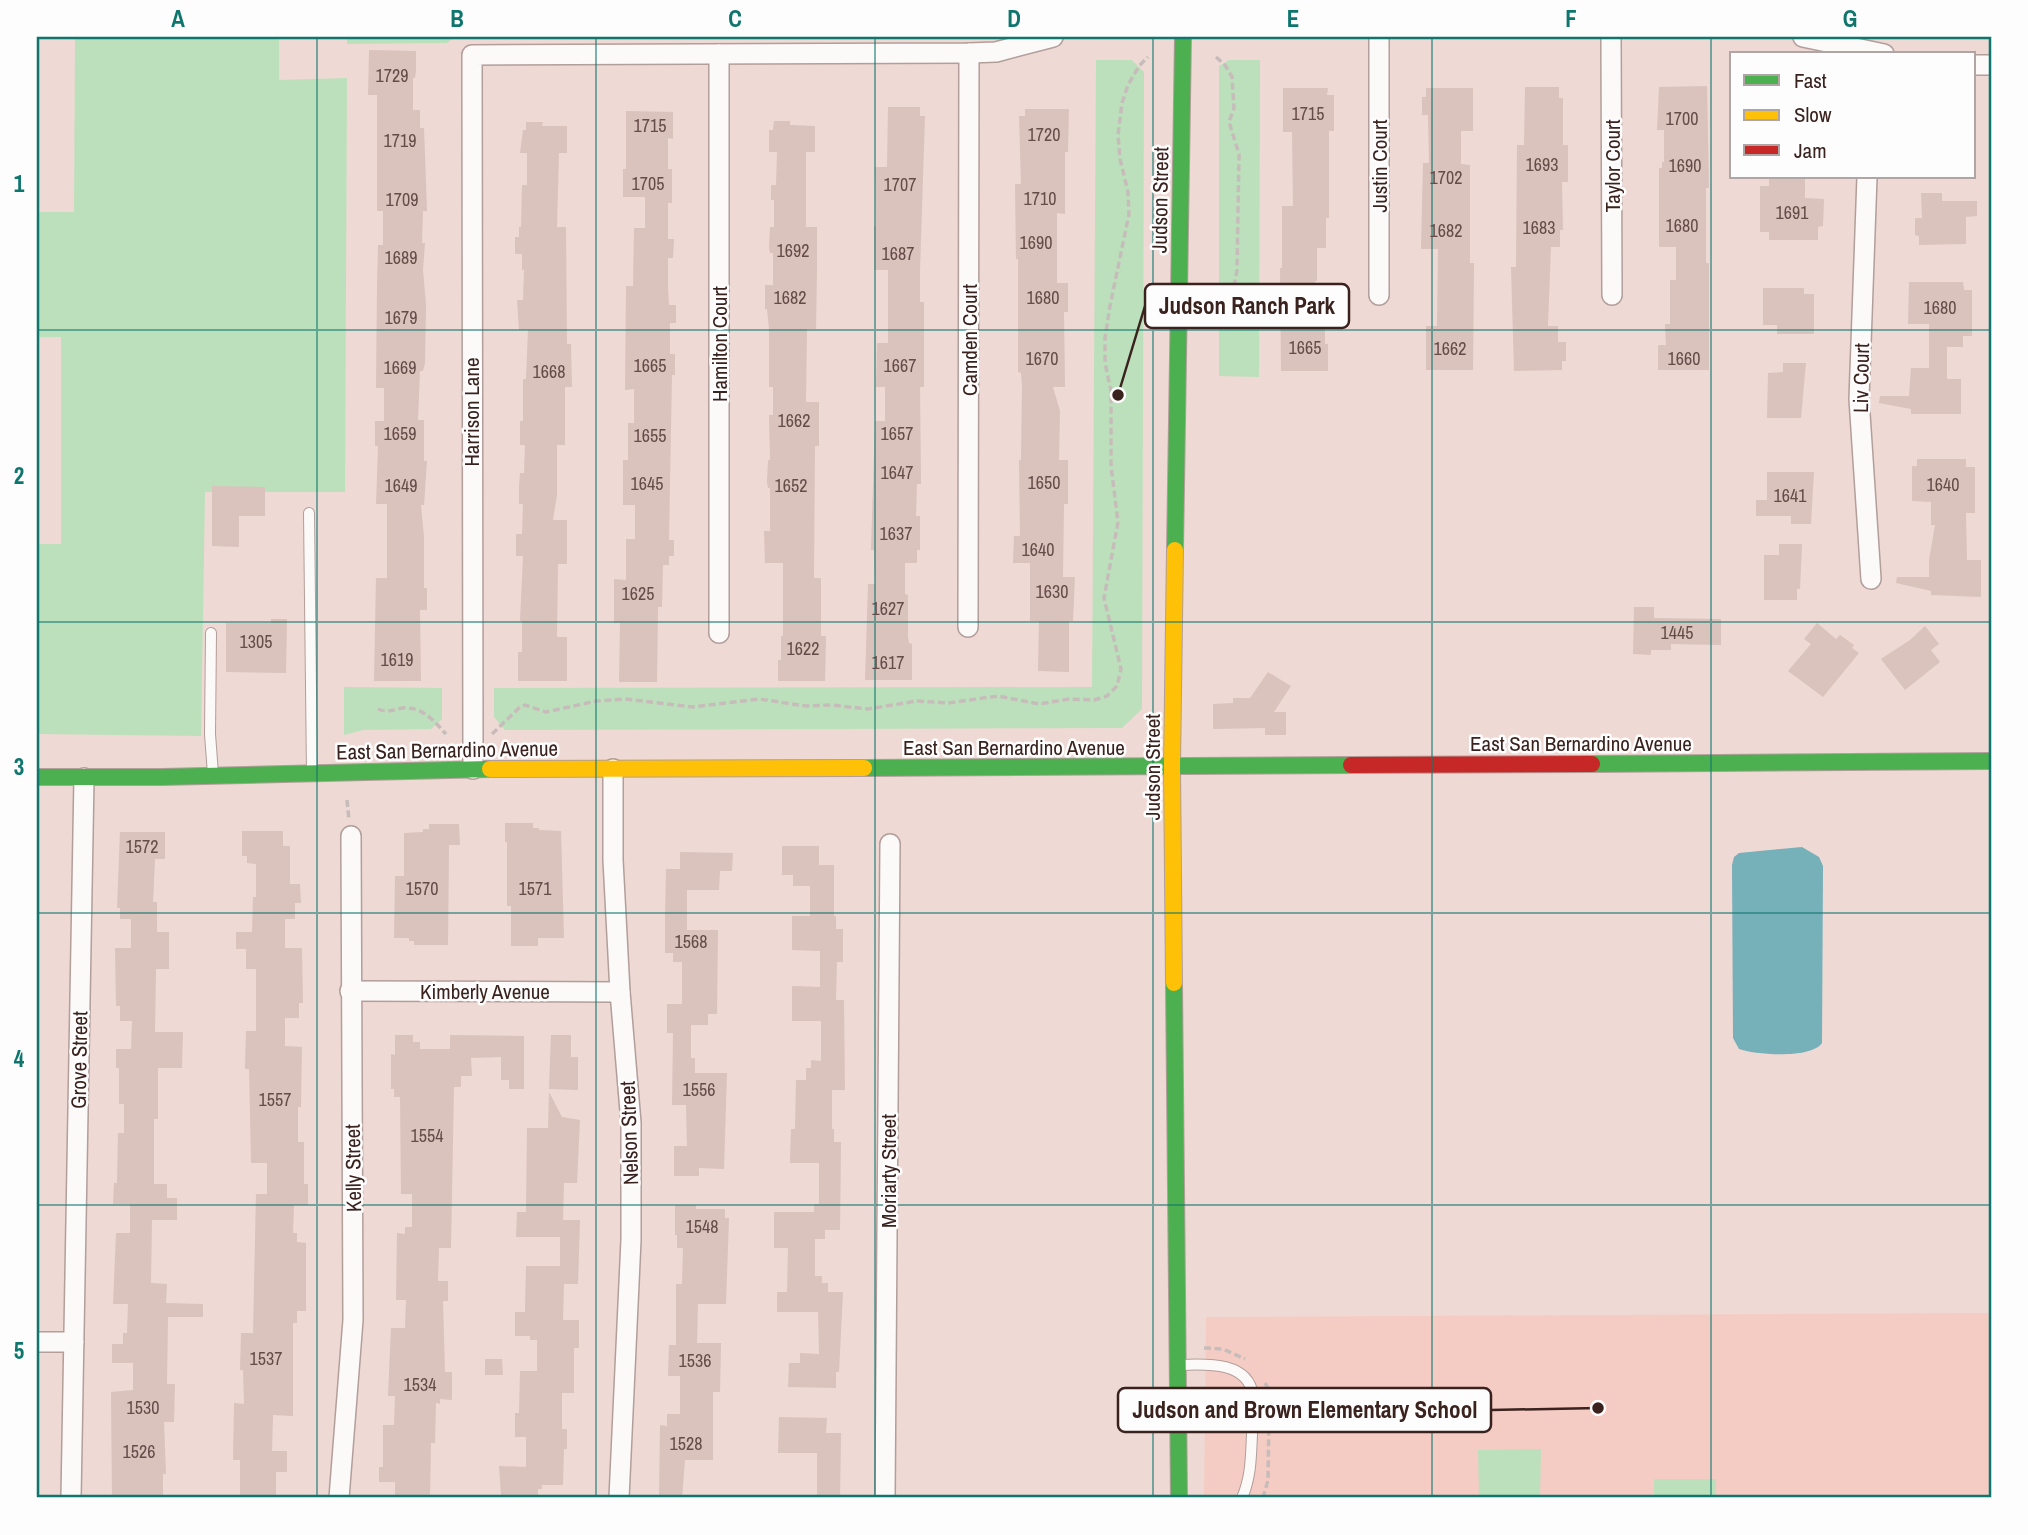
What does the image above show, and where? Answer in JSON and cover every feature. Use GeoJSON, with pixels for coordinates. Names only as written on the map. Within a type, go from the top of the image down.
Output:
{"type":"FeatureCollection","features":[{"type":"Feature","properties":{"kind":"street"},"geometry":{"type":"LineString","coordinates":[[719,54],[996,52],[1053,37]]}},
{"type":"Feature","properties":{"kind":"street","name":"Judson Street"},"geometry":{"type":"LineString","coordinates":[[1179,1498],[1172,767],[1183,37]]}},
{"type":"Feature","properties":{"kind":"street","name":"Justin Court"},"geometry":{"type":"LineString","coordinates":[[1379,37],[1379,295]]}},
{"type":"Feature","properties":{"kind":"street","name":"Taylor Court"},"geometry":{"type":"LineString","coordinates":[[1611,37],[1612,295]]}},
{"type":"Feature","properties":{"kind":"street"},"geometry":{"type":"LineString","coordinates":[[1803,37],[1869,52]]}},
{"type":"Feature","properties":{"kind":"street","name":"Camden Court"},"geometry":{"type":"LineString","coordinates":[[968,627],[969,53]]}},
{"type":"Feature","properties":{"kind":"street","name":"Harrison Lane"},"geometry":{"type":"LineString","coordinates":[[473,769],[472,55],[719,54]]}},
{"type":"Feature","properties":{"kind":"street","name":"Hamilton Court"},"geometry":{"type":"LineString","coordinates":[[719,54],[719,633]]}},
{"type":"Feature","properties":{"kind":"street","name":"Liv Court"},"geometry":{"type":"LineString","coordinates":[[1867,178],[1859,399],[1871,579]]}},
{"type":"Feature","properties":{"kind":"street","name":"East San Bernardino Avenue"},"geometry":{"type":"LineString","coordinates":[[37,777],[473,769],[1991,761]]}},
{"type":"Feature","properties":{"kind":"street","name":"Nelson Street"},"geometry":{"type":"LineString","coordinates":[[613,769],[613,860],[631,1123],[631,1240],[619,1498]]}},
{"type":"Feature","properties":{"kind":"street","name":"Grove Street"},"geometry":{"type":"LineString","coordinates":[[72,1498],[83,778]]}},
{"type":"Feature","properties":{"kind":"street","name":"Kelly Street"},"geometry":{"type":"LineString","coordinates":[[339,1498],[353,1320],[351,836]]}},
{"type":"Feature","properties":{"kind":"street","name":"Moriarty Street"},"geometry":{"type":"LineString","coordinates":[[885,1498],[890,844]]}},
{"type":"Feature","properties":{"kind":"street","name":"Kimberly Avenue"},"geometry":{"type":"LineString","coordinates":[[350,991],[620,992]]}},
{"type":"Feature","properties":{"kind":"street"},"geometry":{"type":"LineString","coordinates":[[37,1342],[74,1342]]}},
{"type":"Feature","properties":{"kind":"lane"},"geometry":{"type":"LineString","coordinates":[[309,513],[313,774]]}},
{"type":"Feature","properties":{"kind":"lane"},"geometry":{"type":"LineString","coordinates":[[211,633],[210,733],[213,775]]}},
{"type":"Feature","properties":{"kind":"lane"},"geometry":{"type":"LineString","coordinates":[[1178,1365],[1218,1365],[1234,1369],[1245,1379],[1253,1393],[1250,1480],[1242,1498]]}},
{"type":"Feature","properties":{"kind":"path"},"geometry":{"type":"LineString","coordinates":[[1216,57],[1232,76],[1234,108],[1229,122],[1239,154],[1237,270],[1228,320],[1216,324]]}},
{"type":"Feature","properties":{"kind":"path"},"geometry":{"type":"LineString","coordinates":[[378,709],[384,712],[415,708],[424,712],[446,733]]}},
{"type":"Feature","properties":{"kind":"shaded area"},"geometry":{"type":"Polygon","coordinates":[[[1991,1313],[1991,1498],[1204,1498],[1206,1317],[1991,1313]]]}},
{"type":"Feature","properties":{"kind":"green space"},"geometry":{"type":"Polygon","coordinates":[[[75,37],[279,37],[279,80],[347,78],[345,492],[205,492],[201,736],[37,734],[37,544],[61,544],[61,337],[37,337],[37,212],[74,212],[75,37]]]}},
{"type":"Feature","properties":{"kind":"green space"},"geometry":{"type":"Polygon","coordinates":[[[347,37],[454,37],[447,43],[347,44],[347,37]]]}},
{"type":"Feature","properties":{"kind":"green space"},"geometry":{"type":"Polygon","coordinates":[[[1096,60],[1132,60],[1144,72],[1142,709],[1122,728],[505,730],[494,717],[494,688],[1092,687],[1096,60]]]}},
{"type":"Feature","properties":{"kind":"green space"},"geometry":{"type":"Polygon","coordinates":[[[1229,60],[1260,60],[1259,377],[1219,376],[1219,66],[1229,60]]]}},
{"type":"Feature","properties":{"kind":"green space"},"geometry":{"type":"Polygon","coordinates":[[[344,687],[442,688],[442,719],[431,729],[363,730],[344,735],[344,687]]]}},
{"type":"Feature","properties":{"kind":"green space"},"geometry":{"type":"Polygon","coordinates":[[[1541,1449],[1540,1498],[1479,1498],[1478,1450],[1541,1449]]]}},
{"type":"Feature","properties":{"kind":"green space"},"geometry":{"type":"Polygon","coordinates":[[[1654,1479],[1716,1479],[1716,1498],[1654,1498],[1654,1479]]]}},
{"type":"Feature","properties":{"kind":"water"},"geometry":{"type":"Polygon","coordinates":[[[1802,847],[1819,857],[1823,866],[1822,1043],[1807,1052],[1795,1054],[1758,1053],[1739,1049],[1733,1038],[1734,857],[1739,853],[1802,847]]]}},
{"type":"Feature","properties":{"kind":"building"},"geometry":{"type":"Polygon","coordinates":[[[369,50],[416,51],[413,110],[420,110],[420,128],[424,128],[427,211],[423,211],[422,243],[425,243],[425,363],[423,371],[420,371],[418,420],[424,420],[424,461],[427,461],[424,505],[421,505],[427,610],[420,610],[421,681],[374,681],[376,578],[387,578],[387,504],[376,504],[378,446],[375,446],[375,421],[384,421],[384,388],[376,388],[378,245],[383,245],[383,211],[377,211],[377,95],[368,95],[369,50]]]}},
{"type":"Feature","properties":{"kind":"building"},"geometry":{"type":"Polygon","coordinates":[[[1707,86],[1709,188],[1706,188],[1706,263],[1709,263],[1709,370],[1658,370],[1658,345],[1666,345],[1665,324],[1670,324],[1670,280],[1676,280],[1676,247],[1659,247],[1659,168],[1662,168],[1664,162],[1664,130],[1657,130],[1659,87],[1707,86]]]}},
{"type":"Feature","properties":{"kind":"building"},"geometry":{"type":"Polygon","coordinates":[[[1525,87],[1559,87],[1559,98],[1563,98],[1563,145],[1568,145],[1568,182],[1562,182],[1563,230],[1560,230],[1560,247],[1551,247],[1548,326],[1558,326],[1558,342],[1566,342],[1566,361],[1562,361],[1562,370],[1514,371],[1511,267],[1516,267],[1517,145],[1524,145],[1525,87]]]}},
{"type":"Feature","properties":{"kind":"building"},"geometry":{"type":"Polygon","coordinates":[[[1283,88],[1328,88],[1327,95],[1334,95],[1334,131],[1329,131],[1329,218],[1326,218],[1326,248],[1317,248],[1315,281],[1315,327],[1325,327],[1328,371],[1281,371],[1282,206],[1293,206],[1292,132],[1283,132],[1283,88]]]}},
{"type":"Feature","properties":{"kind":"building"},"geometry":{"type":"Polygon","coordinates":[[[1426,88],[1473,88],[1473,131],[1461,131],[1461,164],[1470,165],[1470,263],[1474,263],[1473,370],[1426,370],[1426,326],[1437,326],[1438,249],[1421,249],[1423,163],[1429,163],[1428,115],[1422,115],[1422,97],[1426,97],[1426,88]]]}},
{"type":"Feature","properties":{"kind":"building"},"geometry":{"type":"Polygon","coordinates":[[[888,107],[920,107],[920,116],[925,116],[920,270],[920,302],[924,302],[924,387],[920,387],[921,484],[917,484],[916,516],[920,516],[920,550],[917,550],[917,563],[905,563],[908,636],[909,643],[912,644],[912,680],[865,680],[868,584],[875,584],[874,550],[871,550],[875,421],[885,421],[885,387],[876,387],[877,343],[888,343],[888,270],[874,270],[875,167],[887,167],[888,107]]]}},
{"type":"Feature","properties":{"kind":"building"},"geometry":{"type":"Polygon","coordinates":[[[1025,109],[1069,109],[1068,152],[1065,152],[1065,214],[1057,213],[1057,283],[1068,283],[1068,312],[1064,312],[1065,387],[1053,387],[1060,411],[1059,460],[1068,460],[1068,504],[1064,504],[1063,577],[1075,577],[1073,621],[1069,621],[1069,672],[1038,671],[1039,621],[1030,621],[1030,563],[1013,563],[1014,536],[1020,536],[1022,386],[1021,373],[1018,372],[1015,184],[1021,184],[1019,116],[1025,116],[1025,109]]]}},
{"type":"Feature","properties":{"kind":"building"},"geometry":{"type":"Polygon","coordinates":[[[626,111],[673,112],[673,139],[668,138],[672,203],[668,203],[668,239],[674,239],[673,258],[668,258],[668,287],[669,305],[676,305],[676,323],[670,323],[670,354],[675,354],[675,375],[672,375],[669,540],[674,540],[674,556],[669,556],[669,565],[663,565],[662,607],[658,607],[657,682],[619,682],[620,623],[614,623],[614,579],[626,580],[626,539],[635,539],[635,505],[623,505],[623,460],[628,460],[628,423],[634,423],[634,389],[625,390],[626,286],[633,286],[634,228],[645,228],[645,197],[623,197],[626,111]]]}},
{"type":"Feature","properties":{"kind":"building"},"geometry":{"type":"Polygon","coordinates":[[[774,121],[815,126],[815,152],[806,152],[806,227],[817,227],[817,269],[816,329],[807,329],[806,402],[819,402],[819,446],[815,446],[814,578],[821,578],[821,636],[826,636],[825,681],[778,681],[778,660],[781,660],[783,636],[783,563],[765,563],[764,531],[770,531],[770,488],[767,482],[770,460],[769,415],[773,415],[773,387],[769,387],[769,329],[765,309],[765,285],[773,285],[773,253],[770,253],[769,247],[770,227],[774,227],[771,185],[776,185],[777,152],[769,152],[769,130],[773,130],[774,121]]]}},
{"type":"Feature","properties":{"kind":"building"},"geometry":{"type":"Polygon","coordinates":[[[526,122],[543,122],[542,126],[567,126],[567,153],[559,153],[557,227],[566,227],[567,344],[571,344],[572,387],[565,387],[565,445],[557,445],[557,495],[553,520],[567,520],[567,564],[558,564],[557,637],[567,637],[567,681],[518,681],[518,652],[522,652],[520,621],[523,556],[516,556],[516,534],[522,534],[523,504],[519,504],[519,487],[520,473],[524,473],[525,445],[520,445],[520,421],[523,421],[523,379],[526,379],[528,330],[519,330],[517,300],[523,300],[524,270],[522,254],[515,254],[515,237],[519,237],[521,227],[522,185],[527,185],[527,153],[520,153],[526,122]]]}},
{"type":"Feature","properties":{"kind":"building"},"geometry":{"type":"Polygon","coordinates":[[[1769,178],[1805,178],[1805,198],[1824,199],[1823,226],[1818,227],[1818,240],[1769,240],[1769,232],[1760,232],[1760,186],[1769,186],[1769,178]]]}},
{"type":"Feature","properties":{"kind":"building"},"geometry":{"type":"Polygon","coordinates":[[[1921,193],[1942,193],[1942,201],[1977,201],[1977,216],[1966,217],[1966,244],[1919,245],[1919,236],[1915,235],[1915,218],[1922,218],[1921,193]]]}},
{"type":"Feature","properties":{"kind":"building"},"geometry":{"type":"Polygon","coordinates":[[[1909,282],[1963,282],[1964,290],[1972,290],[1972,336],[1963,336],[1963,347],[1947,347],[1947,379],[1961,379],[1961,414],[1911,414],[1911,409],[1879,403],[1880,396],[1909,396],[1911,368],[1929,368],[1929,324],[1908,324],[1909,282]]]}},
{"type":"Feature","properties":{"kind":"building"},"geometry":{"type":"Polygon","coordinates":[[[1763,288],[1804,288],[1804,294],[1814,294],[1814,334],[1777,334],[1777,325],[1763,325],[1763,288]]]}},
{"type":"Feature","properties":{"kind":"building"},"geometry":{"type":"Polygon","coordinates":[[[1783,363],[1806,363],[1801,418],[1767,418],[1768,373],[1783,372],[1783,363]]]}},
{"type":"Feature","properties":{"kind":"building"},"geometry":{"type":"Polygon","coordinates":[[[1917,459],[1966,459],[1966,467],[1975,467],[1975,513],[1966,513],[1967,560],[1981,560],[1981,597],[1931,595],[1931,591],[1896,583],[1897,577],[1929,577],[1935,525],[1931,525],[1931,502],[1912,501],[1912,466],[1917,466],[1917,459]]]}},
{"type":"Feature","properties":{"kind":"building"},"geometry":{"type":"Polygon","coordinates":[[[1767,472],[1814,472],[1811,524],[1791,524],[1791,516],[1756,516],[1756,500],[1767,500],[1767,472]]]}},
{"type":"Feature","properties":{"kind":"building"},"geometry":{"type":"Polygon","coordinates":[[[212,486],[265,487],[265,516],[239,516],[239,547],[212,546],[212,486]]]}},
{"type":"Feature","properties":{"kind":"building"},"geometry":{"type":"Polygon","coordinates":[[[1779,544],[1802,544],[1797,600],[1764,600],[1764,555],[1779,555],[1779,544]]]}},
{"type":"Feature","properties":{"kind":"building"},"geometry":{"type":"Polygon","coordinates":[[[1634,607],[1654,607],[1654,618],[1721,619],[1721,645],[1671,644],[1671,650],[1651,650],[1651,655],[1633,654],[1634,607]]]}},
{"type":"Feature","properties":{"kind":"building"},"geometry":{"type":"Polygon","coordinates":[[[271,619],[287,619],[286,673],[226,672],[226,623],[271,623],[271,619]]]}},
{"type":"Feature","properties":{"kind":"building"},"geometry":{"type":"Polygon","coordinates":[[[1817,623],[1836,639],[1840,635],[1854,645],[1852,648],[1859,653],[1823,697],[1788,671],[1811,644],[1804,639],[1817,623]]]}},
{"type":"Feature","properties":{"kind":"building"},"geometry":{"type":"Polygon","coordinates":[[[1925,626],[1939,644],[1931,650],[1940,662],[1905,690],[1881,659],[1910,640],[1925,626]]]}},
{"type":"Feature","properties":{"kind":"building"},"geometry":{"type":"Polygon","coordinates":[[[1268,672],[1291,686],[1274,712],[1286,712],[1286,735],[1265,735],[1265,728],[1213,729],[1213,704],[1233,703],[1233,698],[1250,698],[1268,672]]]}},
{"type":"Feature","properties":{"kind":"building"},"geometry":{"type":"Polygon","coordinates":[[[505,823],[533,823],[533,828],[539,830],[561,831],[564,938],[538,938],[538,946],[511,946],[505,823]]]}},
{"type":"Feature","properties":{"kind":"building"},"geometry":{"type":"Polygon","coordinates":[[[429,824],[459,824],[460,845],[449,845],[448,945],[414,945],[414,941],[409,941],[409,938],[394,938],[395,876],[404,876],[404,833],[423,832],[423,829],[429,829],[429,824]]]}},
{"type":"Feature","properties":{"kind":"building"},"geometry":{"type":"Polygon","coordinates":[[[242,831],[283,831],[283,846],[290,846],[290,884],[300,884],[301,903],[295,903],[295,919],[285,919],[285,948],[302,948],[303,1003],[299,1003],[299,1018],[285,1018],[285,1046],[302,1047],[298,1142],[304,1142],[304,1184],[308,1184],[308,1205],[294,1205],[293,1233],[297,1233],[297,1242],[306,1243],[306,1311],[297,1311],[297,1323],[293,1323],[293,1416],[273,1415],[272,1451],[287,1451],[287,1472],[276,1472],[276,1498],[240,1498],[240,1460],[233,1460],[234,1403],[244,1404],[243,1370],[240,1370],[241,1333],[253,1333],[256,1194],[267,1194],[267,1163],[251,1163],[249,1069],[245,1069],[246,1031],[256,1031],[256,969],[246,969],[246,949],[236,949],[236,932],[252,932],[253,897],[256,897],[256,864],[247,863],[247,856],[242,856],[242,831]]]}},
{"type":"Feature","properties":{"kind":"building"},"geometry":{"type":"Polygon","coordinates":[[[120,832],[165,832],[165,859],[155,859],[153,902],[157,902],[157,932],[169,932],[169,969],[156,969],[155,1032],[183,1032],[182,1068],[158,1068],[158,1119],[154,1119],[154,1184],[167,1184],[167,1198],[177,1198],[177,1220],[152,1220],[151,1283],[167,1284],[166,1303],[203,1304],[203,1317],[168,1317],[167,1384],[175,1384],[174,1422],[164,1422],[166,1474],[163,1474],[163,1498],[112,1498],[111,1392],[133,1390],[133,1363],[112,1363],[112,1344],[123,1344],[123,1333],[127,1333],[128,1304],[113,1304],[116,1233],[130,1233],[130,1204],[113,1204],[114,1183],[117,1183],[118,1133],[124,1133],[124,1104],[119,1104],[116,1049],[131,1049],[132,1021],[120,1021],[120,1006],[116,1006],[115,948],[131,948],[131,919],[120,919],[120,908],[117,908],[120,832]]]}},
{"type":"Feature","properties":{"kind":"building"},"geometry":{"type":"Polygon","coordinates":[[[782,846],[819,846],[819,865],[834,865],[834,916],[836,929],[843,929],[843,962],[837,962],[836,1000],[844,1000],[845,1090],[832,1090],[834,1142],[841,1142],[840,1230],[825,1230],[825,1239],[815,1239],[815,1276],[822,1276],[822,1283],[828,1283],[828,1292],[843,1292],[836,1388],[788,1387],[789,1363],[800,1363],[800,1353],[819,1354],[818,1312],[777,1312],[777,1292],[787,1292],[788,1248],[774,1248],[774,1212],[814,1212],[814,1204],[819,1204],[819,1163],[790,1163],[791,1129],[795,1129],[796,1080],[806,1080],[806,1068],[811,1068],[811,1060],[821,1061],[821,1021],[792,1021],[792,986],[820,987],[820,951],[792,950],[792,916],[810,916],[810,886],[793,886],[793,875],[782,875],[782,846]]]}},
{"type":"Feature","properties":{"kind":"building"},"geometry":{"type":"Polygon","coordinates":[[[680,852],[733,853],[732,871],[720,871],[719,890],[687,890],[687,930],[718,930],[717,1014],[708,1014],[708,1025],[691,1025],[691,1058],[695,1058],[695,1073],[727,1073],[724,1169],[699,1168],[699,1176],[674,1176],[674,1146],[687,1146],[686,1105],[672,1105],[673,1033],[667,1033],[667,1004],[682,1004],[682,962],[673,962],[673,953],[665,953],[665,916],[666,869],[680,869],[680,852]]]}},
{"type":"Feature","properties":{"kind":"building"},"geometry":{"type":"Polygon","coordinates":[[[395,1035],[413,1035],[413,1042],[420,1042],[420,1049],[450,1049],[450,1035],[524,1036],[524,1089],[509,1089],[509,1080],[501,1080],[501,1057],[471,1058],[472,1076],[461,1076],[461,1087],[454,1087],[451,1248],[439,1248],[438,1281],[448,1281],[448,1301],[443,1301],[445,1372],[452,1372],[452,1400],[440,1399],[440,1404],[436,1403],[435,1443],[431,1443],[430,1498],[395,1497],[395,1482],[379,1482],[379,1467],[383,1467],[383,1425],[394,1425],[395,1396],[388,1396],[391,1328],[405,1328],[406,1300],[396,1300],[397,1233],[405,1234],[405,1227],[412,1227],[412,1194],[401,1194],[400,1097],[394,1097],[394,1089],[391,1089],[391,1054],[395,1055],[395,1035]]]}},
{"type":"Feature","properties":{"kind":"building"},"geometry":{"type":"Polygon","coordinates":[[[551,1035],[571,1035],[571,1057],[578,1057],[578,1090],[549,1089],[551,1035]]]}},
{"type":"Feature","properties":{"kind":"building"},"geometry":{"type":"Polygon","coordinates":[[[549,1092],[562,1117],[580,1120],[577,1183],[564,1183],[563,1220],[580,1220],[578,1284],[564,1284],[563,1320],[579,1320],[579,1348],[574,1348],[574,1393],[562,1393],[562,1429],[567,1429],[563,1485],[542,1485],[542,1489],[538,1489],[538,1495],[501,1495],[499,1466],[526,1467],[526,1437],[515,1437],[515,1413],[519,1413],[520,1371],[537,1371],[537,1340],[530,1340],[530,1336],[515,1336],[515,1312],[525,1312],[526,1266],[560,1266],[560,1237],[516,1237],[517,1212],[526,1212],[527,1128],[548,1128],[549,1092]]]}},
{"type":"Feature","properties":{"kind":"building"},"geometry":{"type":"Polygon","coordinates":[[[675,1205],[696,1205],[696,1209],[725,1209],[725,1218],[729,1218],[726,1304],[698,1304],[697,1343],[721,1343],[720,1392],[713,1392],[713,1460],[685,1460],[682,1498],[659,1498],[660,1425],[667,1426],[667,1414],[680,1414],[680,1376],[668,1376],[669,1345],[676,1345],[676,1284],[682,1284],[683,1248],[677,1248],[675,1205]]]}},
{"type":"Feature","properties":{"kind":"building"},"geometry":{"type":"Polygon","coordinates":[[[485,1359],[502,1359],[503,1375],[485,1375],[485,1359]]]}},
{"type":"Feature","properties":{"kind":"building"},"geometry":{"type":"Polygon","coordinates":[[[779,1417],[827,1418],[826,1433],[841,1433],[840,1498],[817,1498],[817,1453],[778,1453],[779,1417]]]}},
{"type":"Feature","properties":{"kind":"traffic: fast"},"geometry":{"type":"LineString","coordinates":[[1175,550],[1183,37]]}},
{"type":"Feature","properties":{"kind":"traffic: fast"},"geometry":{"type":"LineString","coordinates":[[1592,764],[1991,761]]}},
{"type":"Feature","properties":{"kind":"traffic: fast"},"geometry":{"type":"LineString","coordinates":[[864,768],[1351,765]]}},
{"type":"Feature","properties":{"kind":"traffic: fast"},"geometry":{"type":"LineString","coordinates":[[37,777],[162,777],[490,769]]}},
{"type":"Feature","properties":{"kind":"traffic: fast"},"geometry":{"type":"LineString","coordinates":[[1174,983],[1179,1498]]}},
{"type":"Feature","properties":{"kind":"traffic: slow"},"geometry":{"type":"LineString","coordinates":[[1174,983],[1172,767],[1175,550]]}},
{"type":"Feature","properties":{"kind":"traffic: slow"},"geometry":{"type":"LineString","coordinates":[[490,769],[864,768]]}},
{"type":"Feature","properties":{"kind":"traffic: jam"},"geometry":{"type":"LineString","coordinates":[[1351,765],[1592,764]]}},
{"type":"Feature","properties":{"kind":"place","name":"Judson Ranch Park"},"geometry":{"type":"Point","coordinates":[1118,395]}},
{"type":"Feature","properties":{"kind":"place","name":"Judson and Brown Elementary School"},"geometry":{"type":"Point","coordinates":[1598,1408]}}]}
